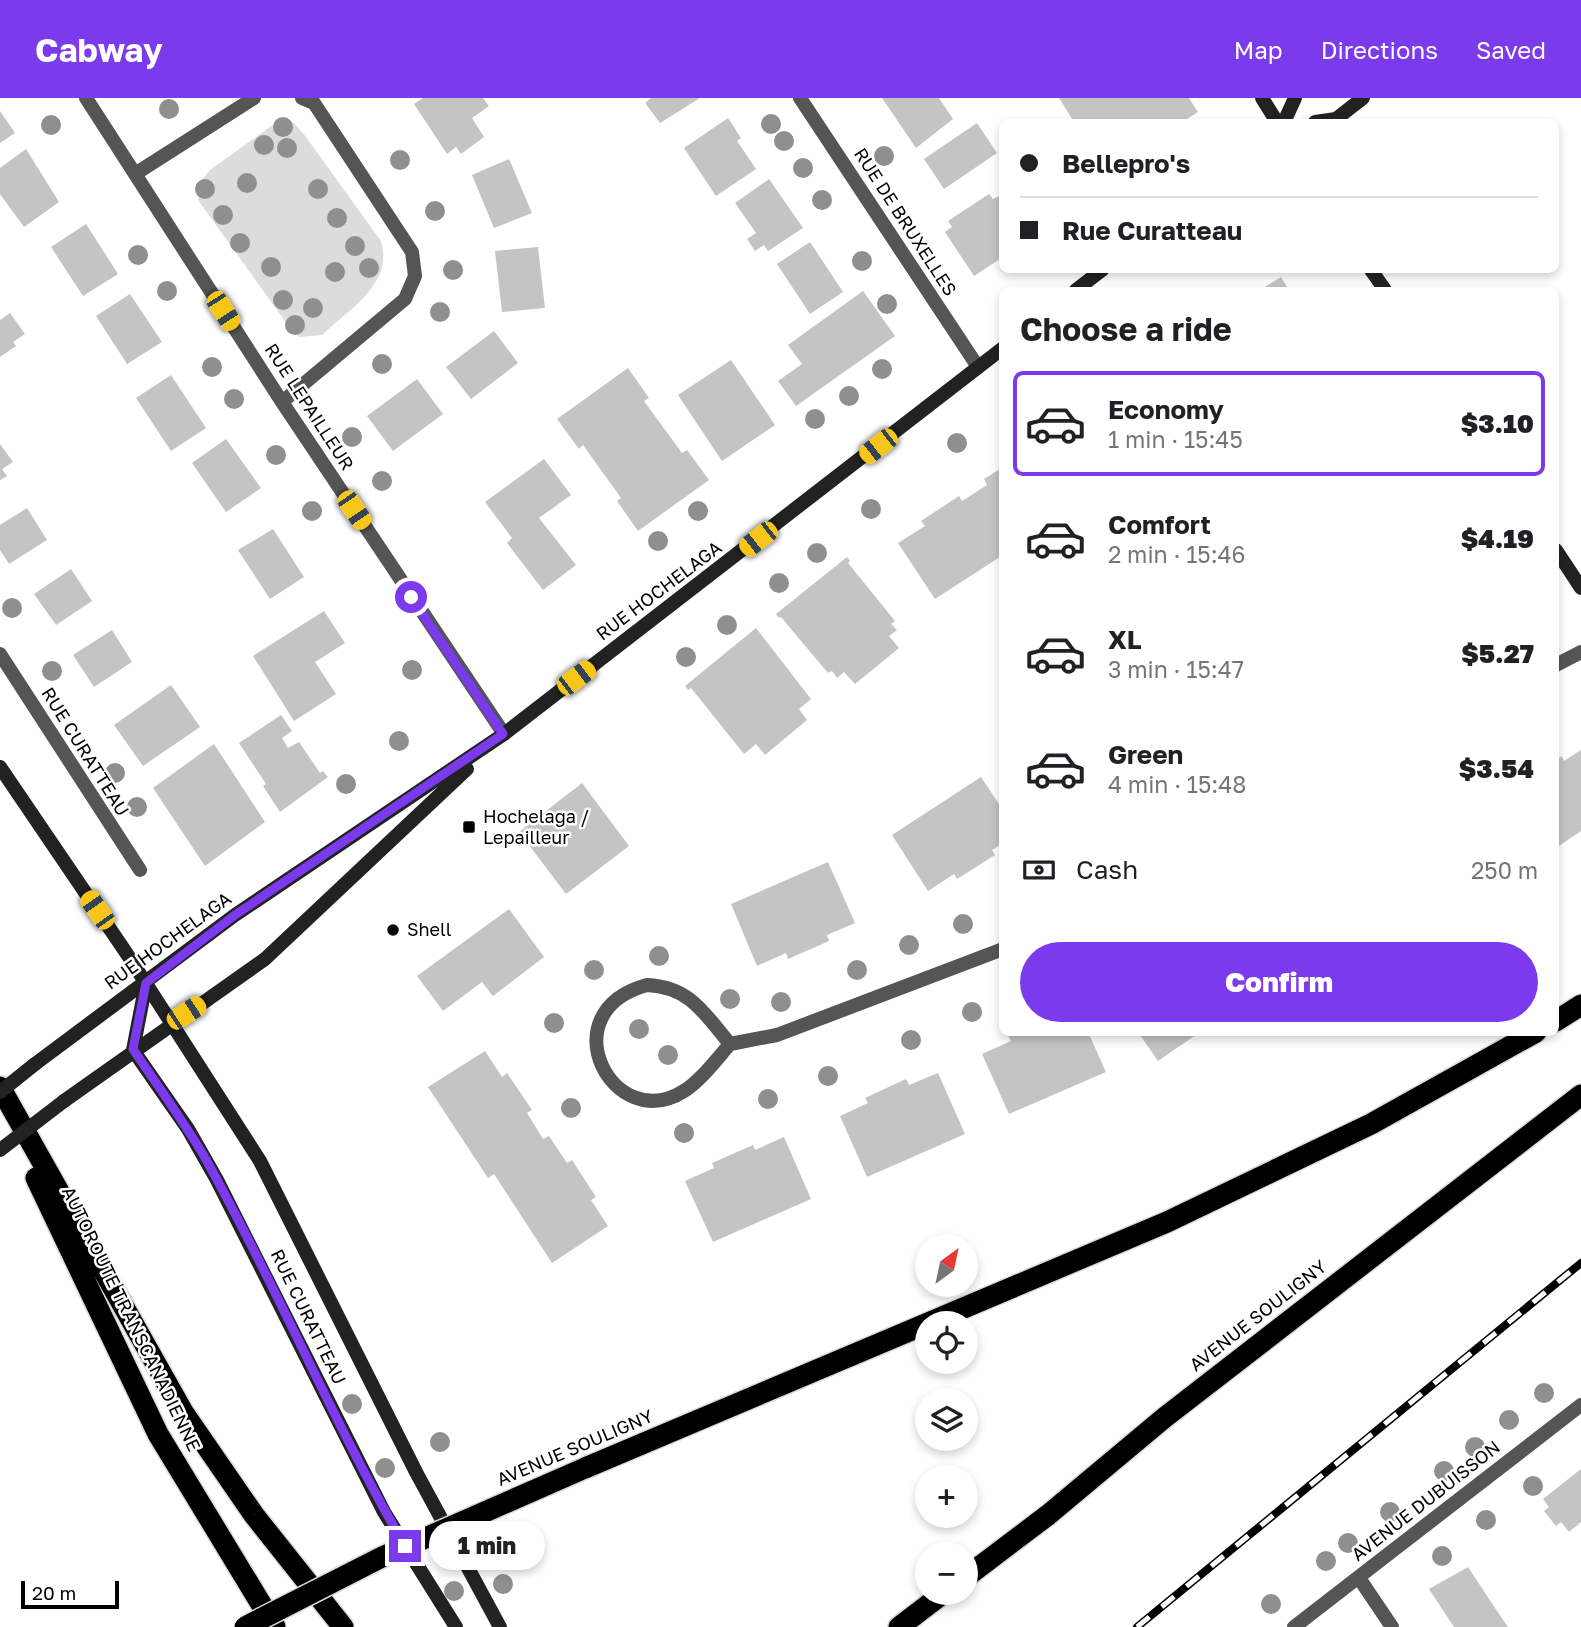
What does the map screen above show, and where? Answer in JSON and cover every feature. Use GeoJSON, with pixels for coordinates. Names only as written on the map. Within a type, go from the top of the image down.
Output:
{"type":"FeatureCollection","features":[{"type":"Feature","properties":{"kind":"highway"},"geometry":{"type":"LineString","coordinates":[[1559,1019],[1581,1005]]}},
{"type":"Feature","properties":{"kind":"highway","name":"AVENUE SOULIGNY"},"geometry":{"type":"LineString","coordinates":[[245,1627],[382,1558],[585,1468],[1167,1222],[1371,1124],[1528,1036]]}},
{"type":"Feature","properties":{"kind":"highway"},"geometry":{"type":"LineString","coordinates":[[0,1092],[183,1412],[254,1515],[343,1627]]}},
{"type":"Feature","properties":{"kind":"highway","name":"AUTOROUTE TRANSCANADIENNE"},"geometry":{"type":"LineString","coordinates":[[0,1092],[76,1267],[158,1434],[275,1627]]}},
{"type":"Feature","properties":{"kind":"highway","name":"AVENUE SOULIGNY"},"geometry":{"type":"LineString","coordinates":[[978,1568],[1048,1515],[1164,1418],[1581,1095]]}},
{"type":"Feature","properties":{"kind":"highway"},"geometry":{"type":"LineString","coordinates":[[899,1627],[928,1605]]}},
{"type":"Feature","properties":{"kind":"main road"},"geometry":{"type":"LineString","coordinates":[[1262,98],[1276,119]]}},
{"type":"Feature","properties":{"kind":"main road"},"geometry":{"type":"LineString","coordinates":[[1285,119],[1295,98]]}},
{"type":"Feature","properties":{"kind":"main road"},"geometry":{"type":"LineString","coordinates":[[1336,119],[1363,98]]}},
{"type":"Feature","properties":{"kind":"main road"},"geometry":{"type":"LineString","coordinates":[[1080,287],[1098,273]]}},
{"type":"Feature","properties":{"kind":"main road","name":"RUE HOCHELAGA"},"geometry":{"type":"LineString","coordinates":[[0,1092],[235,915],[503,734],[999,351]]}},
{"type":"Feature","properties":{"kind":"main road"},"geometry":{"type":"LineString","coordinates":[[1559,555],[1581,588]]}},
{"type":"Feature","properties":{"kind":"main road","name":"RUE HOCHELAGA"},"geometry":{"type":"LineString","coordinates":[[0,1150],[133,1049],[230,986],[265,958],[503,734]]}},
{"type":"Feature","properties":{"kind":"main road","name":"RUE CURATTEAU"},"geometry":{"type":"LineString","coordinates":[[0,767],[146,983],[265,1169],[416,1472],[500,1627]]}},
{"type":"Feature","properties":{"kind":"main road"},"geometry":{"type":"LineString","coordinates":[[133,1049],[146,983]]}},
{"type":"Feature","properties":{"kind":"main road","name":"RUE CURATTEAU"},"geometry":{"type":"LineString","coordinates":[[133,1049],[212,1171],[384,1512],[456,1627]]}},
{"type":"Feature","properties":{"kind":"street","name":"RUE LEPAILLEUR"},"geometry":{"type":"LineString","coordinates":[[86,98],[282,402],[503,734]]}},
{"type":"Feature","properties":{"kind":"street"},"geometry":{"type":"LineString","coordinates":[[135,174],[254,98]]}},
{"type":"Feature","properties":{"kind":"street"},"geometry":{"type":"LineString","coordinates":[[282,402],[405,299],[415,276],[412,252],[314,103],[302,98]]}},
{"type":"Feature","properties":{"kind":"street","name":"RUE DE BRUXELLES"},"geometry":{"type":"LineString","coordinates":[[800,98],[978,367]]}},
{"type":"Feature","properties":{"kind":"street"},"geometry":{"type":"LineString","coordinates":[[1559,663],[1581,652]]}},
{"type":"Feature","properties":{"kind":"street","name":"RUE CURATTEAU"},"geometry":{"type":"LineString","coordinates":[[0,654],[140,870]]}},
{"type":"Feature","properties":{"kind":"street"},"geometry":{"type":"LineString","coordinates":[[730,1045],[685,994],[666,986],[647,985],[628,990],[612,1002],[600,1018],[595,1037],[597,1057],[605,1073],[617,1087],[633,1096],[650,1100],[668,1098],[685,1090],[730,1045],[777,1035],[999,951]]}},
{"type":"Feature","properties":{"kind":"street","name":"AVENUE DUBUISSON"},"geometry":{"type":"LineString","coordinates":[[1294,1627],[1581,1405]]}},
{"type":"Feature","properties":{"kind":"street"},"geometry":{"type":"LineString","coordinates":[[1359,1578],[1392,1627]]}},
{"type":"Feature","properties":{"kind":"shaded area"},"geometry":{"type":"Polygon","coordinates":[[[277,122],[294,123],[381,241],[381,270],[375,283],[356,305],[322,335],[299,337],[290,328],[198,200],[200,182],[210,170],[277,122]]]}},
{"type":"Feature","properties":{"kind":"building"},"geometry":{"type":"Polygon","coordinates":[[[423,98],[483,98],[489,106],[472,118],[484,137],[461,154],[456,147],[447,154],[414,104],[423,98]]]}},
{"type":"Feature","properties":{"kind":"building"},"geometry":{"type":"Polygon","coordinates":[[[651,98],[700,98],[660,123],[645,103],[651,98]]]}},
{"type":"Feature","properties":{"kind":"building"},"geometry":{"type":"Polygon","coordinates":[[[882,98],[939,98],[953,119],[916,148],[882,98]]]}},
{"type":"Feature","properties":{"kind":"building"},"geometry":{"type":"Polygon","coordinates":[[[1059,98],[1189,98],[1198,112],[1187,119],[1072,119],[1059,98]]]}},
{"type":"Feature","properties":{"kind":"building"},"geometry":{"type":"Polygon","coordinates":[[[0,111],[15,133],[0,143],[0,111]]]}},
{"type":"Feature","properties":{"kind":"building"},"geometry":{"type":"Polygon","coordinates":[[[728,118],[741,138],[737,141],[756,169],[716,196],[684,148],[728,118]]]}},
{"type":"Feature","properties":{"kind":"building"},"geometry":{"type":"Polygon","coordinates":[[[977,123],[997,153],[944,189],[924,159],[977,123]]]}},
{"type":"Feature","properties":{"kind":"building"},"geometry":{"type":"Polygon","coordinates":[[[26,149],[59,202],[24,227],[0,194],[0,168],[26,149]]]}},
{"type":"Feature","properties":{"kind":"building"},"geometry":{"type":"Polygon","coordinates":[[[509,159],[532,213],[494,228],[472,175],[509,159]]]}},
{"type":"Feature","properties":{"kind":"building"},"geometry":{"type":"Polygon","coordinates":[[[769,179],[803,228],[768,251],[764,245],[755,251],[747,239],[756,233],[735,203],[769,179]]]}},
{"type":"Feature","properties":{"kind":"building"},"geometry":{"type":"Polygon","coordinates":[[[989,194],[993,199],[999,196],[999,260],[974,276],[945,232],[952,227],[948,221],[989,194]]]}},
{"type":"Feature","properties":{"kind":"building"},"geometry":{"type":"Polygon","coordinates":[[[86,224],[118,274],[83,296],[51,247],[86,224]]]}},
{"type":"Feature","properties":{"kind":"building"},"geometry":{"type":"Polygon","coordinates":[[[810,242],[843,292],[810,314],[777,264],[810,242]]]}},
{"type":"Feature","properties":{"kind":"building"},"geometry":{"type":"Polygon","coordinates":[[[538,247],[545,308],[502,312],[495,251],[538,247]]]}},
{"type":"Feature","properties":{"kind":"building"},"geometry":{"type":"Polygon","coordinates":[[[1281,277],[1287,287],[1265,287],[1281,277]]]}},
{"type":"Feature","properties":{"kind":"building"},"geometry":{"type":"Polygon","coordinates":[[[863,291],[895,336],[796,406],[778,381],[802,364],[788,345],[863,291]]]}},
{"type":"Feature","properties":{"kind":"building"},"geometry":{"type":"Polygon","coordinates":[[[130,294],[162,342],[127,364],[96,316],[130,294]]]}},
{"type":"Feature","properties":{"kind":"building"},"geometry":{"type":"Polygon","coordinates":[[[10,313],[25,334],[13,342],[16,346],[0,357],[0,320],[10,313]]]}},
{"type":"Feature","properties":{"kind":"building"},"geometry":{"type":"Polygon","coordinates":[[[494,331],[518,363],[471,399],[446,367],[494,331]]]}},
{"type":"Feature","properties":{"kind":"building"},"geometry":{"type":"Polygon","coordinates":[[[731,360],[775,425],[722,461],[678,395],[731,360]]]}},
{"type":"Feature","properties":{"kind":"building"},"geometry":{"type":"Polygon","coordinates":[[[628,368],[649,398],[644,401],[682,453],[687,450],[709,480],[638,531],[617,501],[621,498],[583,445],[579,449],[557,419],[628,368]]]}},
{"type":"Feature","properties":{"kind":"building"},"geometry":{"type":"Polygon","coordinates":[[[171,375],[206,428],[171,451],[136,398],[171,375]]]}},
{"type":"Feature","properties":{"kind":"building"},"geometry":{"type":"Polygon","coordinates":[[[417,379],[443,414],[393,451],[367,416],[417,379]]]}},
{"type":"Feature","properties":{"kind":"building"},"geometry":{"type":"Polygon","coordinates":[[[226,439],[261,488],[226,512],[192,463],[226,439]]]}},
{"type":"Feature","properties":{"kind":"building"},"geometry":{"type":"Polygon","coordinates":[[[0,444],[13,462],[2,469],[7,476],[0,480],[0,444]]]}},
{"type":"Feature","properties":{"kind":"building"},"geometry":{"type":"Polygon","coordinates":[[[544,459],[571,495],[539,518],[576,565],[543,590],[507,543],[512,538],[485,502],[544,459]]]}},
{"type":"Feature","properties":{"kind":"building"},"geometry":{"type":"Polygon","coordinates":[[[999,470],[999,558],[935,599],[898,543],[925,526],[921,521],[959,496],[962,501],[987,485],[984,479],[999,470]]]}},
{"type":"Feature","properties":{"kind":"building"},"geometry":{"type":"Polygon","coordinates":[[[27,508],[47,540],[9,564],[0,550],[0,525],[27,508]]]}},
{"type":"Feature","properties":{"kind":"building"},"geometry":{"type":"Polygon","coordinates":[[[273,529],[304,577],[270,599],[238,550],[273,529]]]}},
{"type":"Feature","properties":{"kind":"building"},"geometry":{"type":"Polygon","coordinates":[[[847,557],[850,561],[848,563],[895,621],[891,624],[897,630],[889,636],[899,648],[855,684],[844,672],[837,678],[832,671],[828,673],[776,614],[847,557]]]}},
{"type":"Feature","properties":{"kind":"building"},"geometry":{"type":"Polygon","coordinates":[[[71,569],[92,601],[56,625],[34,594],[71,569]]]}},
{"type":"Feature","properties":{"kind":"building"},"geometry":{"type":"Polygon","coordinates":[[[324,611],[345,643],[315,662],[336,694],[294,721],[253,656],[324,611]]]}},
{"type":"Feature","properties":{"kind":"building"},"geometry":{"type":"Polygon","coordinates":[[[756,628],[811,699],[799,709],[807,720],[765,755],[756,744],[744,754],[691,688],[688,690],[685,686],[756,628]]]}},
{"type":"Feature","properties":{"kind":"building"},"geometry":{"type":"Polygon","coordinates":[[[112,630],[132,662],[94,687],[73,655],[112,630]]]}},
{"type":"Feature","properties":{"kind":"building"},"geometry":{"type":"Polygon","coordinates":[[[171,685],[200,727],[143,766],[114,725],[171,685]]]}},
{"type":"Feature","properties":{"kind":"building"},"geometry":{"type":"Polygon","coordinates":[[[281,715],[292,731],[282,738],[288,748],[299,742],[320,773],[323,771],[328,777],[280,812],[263,786],[266,784],[239,743],[281,715]]]}},
{"type":"Feature","properties":{"kind":"building"},"geometry":{"type":"Polygon","coordinates":[[[214,744],[265,822],[205,866],[153,788],[214,744]]]}},
{"type":"Feature","properties":{"kind":"building"},"geometry":{"type":"Polygon","coordinates":[[[1581,750],[1581,831],[1559,846],[1559,758],[1562,756],[1564,761],[1581,750]]]}},
{"type":"Feature","properties":{"kind":"building"},"geometry":{"type":"Polygon","coordinates":[[[981,777],[999,804],[999,846],[992,850],[995,855],[957,879],[954,874],[928,891],[892,835],[981,777]]]}},
{"type":"Feature","properties":{"kind":"building"},"geometry":{"type":"Polygon","coordinates":[[[582,783],[629,846],[566,894],[519,832],[582,783]]]}},
{"type":"Feature","properties":{"kind":"building"},"geometry":{"type":"Polygon","coordinates":[[[828,862],[855,923],[827,935],[829,941],[788,959],[786,953],[757,966],[731,904],[828,862]]]}},
{"type":"Feature","properties":{"kind":"building"},"geometry":{"type":"Polygon","coordinates":[[[509,909],[544,957],[493,996],[482,982],[443,1011],[417,976],[509,909]]]}},
{"type":"Feature","properties":{"kind":"building"},"geometry":{"type":"Polygon","coordinates":[[[1008,1036],[1090,1036],[1106,1072],[1009,1114],[982,1054],[1011,1041],[1008,1036]]]}},
{"type":"Feature","properties":{"kind":"building"},"geometry":{"type":"Polygon","coordinates":[[[1141,1036],[1194,1036],[1158,1061],[1141,1036]]]}},
{"type":"Feature","properties":{"kind":"building"},"geometry":{"type":"Polygon","coordinates":[[[485,1051],[502,1077],[507,1073],[532,1110],[527,1113],[543,1139],[549,1136],[567,1163],[572,1160],[596,1197],[591,1200],[608,1226],[552,1263],[494,1174],[488,1178],[428,1087],[485,1051]]]}},
{"type":"Feature","properties":{"kind":"building"},"geometry":{"type":"Polygon","coordinates":[[[938,1073],[965,1134],[867,1177],[840,1116],[868,1103],[865,1098],[906,1079],[909,1085],[938,1073]]]}},
{"type":"Feature","properties":{"kind":"building"},"geometry":{"type":"Polygon","coordinates":[[[784,1137],[811,1199],[713,1242],[685,1181],[714,1168],[712,1163],[753,1145],[755,1150],[784,1137]]]}},
{"type":"Feature","properties":{"kind":"building"},"geometry":{"type":"Polygon","coordinates":[[[1581,1469],[1581,1522],[1569,1532],[1561,1522],[1556,1526],[1544,1511],[1549,1507],[1543,1499],[1581,1469]]]}},
{"type":"Feature","properties":{"kind":"building"},"geometry":{"type":"Polygon","coordinates":[[[1468,1567],[1508,1627],[1454,1627],[1429,1589],[1468,1567]]]}},
{"type":"Feature","properties":{"kind":"railway"},"geometry":{"type":"LineString","coordinates":[[1137,1627],[1581,1263]]}},
{"type":"Feature","properties":{"kind":"place","name":"Hochelaga / Lepailleur"},"geometry":{"type":"Point","coordinates":[469,827]}},
{"type":"Feature","properties":{"kind":"place","name":"Shell"},"geometry":{"type":"Point","coordinates":[393,930]}},
{"type":"Feature","properties":{"kind":"route"},"geometry":{"type":"LineString","coordinates":[[405,1546],[384,1512],[217,1180],[187,1129],[133,1049],[146,983],[235,915],[503,734],[411,597]]}}]}
